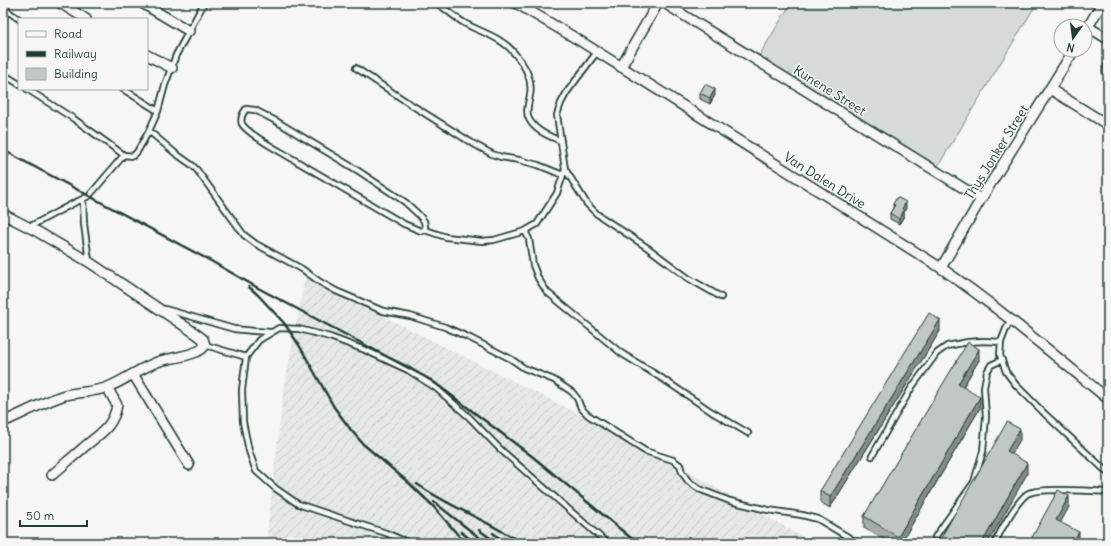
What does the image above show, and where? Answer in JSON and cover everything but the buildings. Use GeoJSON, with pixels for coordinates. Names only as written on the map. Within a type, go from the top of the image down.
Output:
{"type":"FeatureCollection","features":[{"type":"Feature","properties":{"kind":"street"},"geometry":{"type":"LineString","coordinates":[[60,3],[84,18]]}},
{"type":"Feature","properties":{"kind":"street"},"geometry":{"type":"LineString","coordinates":[[142,3],[189,31]]}},
{"type":"Feature","properties":{"kind":"street","name":"Van Dalen Drive"},"geometry":{"type":"LineString","coordinates":[[516,3],[597,52],[941,268],[970,288],[1108,398]]}},
{"type":"Feature","properties":{"kind":"street"},"geometry":{"type":"LineString","coordinates":[[621,67],[658,3]]}},
{"type":"Feature","properties":{"kind":"street","name":"Kunene Street"},"geometry":{"type":"LineString","coordinates":[[664,3],[981,199]]}},
{"type":"Feature","properties":{"kind":"street"},"geometry":{"type":"LineString","coordinates":[[1093,19],[1102,3]]}},
{"type":"Feature","properties":{"kind":"street"},"geometry":{"type":"LineString","coordinates":[[1093,32],[1108,39]]}},
{"type":"Feature","properties":{"kind":"street"},"geometry":{"type":"LineString","coordinates":[[148,56],[172,68]]}},
{"type":"Feature","properties":{"kind":"street","name":"Thys Jonker Street"},"geometry":{"type":"LineString","coordinates":[[941,268],[981,199],[1069,58]]}},
{"type":"Feature","properties":{"kind":"street"},"geometry":{"type":"LineString","coordinates":[[1050,89],[1108,125]]}},
{"type":"Feature","properties":{"kind":"street"},"geometry":{"type":"LineString","coordinates":[[3,214],[90,262],[195,333],[203,339],[205,345],[201,350],[160,361],[107,387],[67,395],[51,400],[3,422]]}},
{"type":"Feature","properties":{"kind":"street"},"geometry":{"type":"LineString","coordinates":[[133,374],[189,465]]}},
{"type":"Feature","properties":{"kind":"street"},"geometry":{"type":"LineString","coordinates":[[52,475],[108,428],[116,413],[117,405],[107,387]]}},
{"type":"Feature","properties":{"kind":"lane"},"geometry":{"type":"LineString","coordinates":[[29,90],[74,119],[124,155],[133,156],[137,152],[149,131],[158,111],[176,55],[204,3]]}},
{"type":"Feature","properties":{"kind":"lane"},"geometry":{"type":"LineString","coordinates":[[436,3],[466,24],[503,42],[514,53],[526,69],[530,82],[531,93],[528,118],[542,133],[561,140]]}},
{"type":"Feature","properties":{"kind":"lane"},"geometry":{"type":"LineString","coordinates":[[3,8],[18,18]]}},
{"type":"Feature","properties":{"kind":"lane"},"geometry":{"type":"LineString","coordinates":[[597,52],[567,92],[557,115],[565,169],[587,204],[597,214],[648,248],[688,278],[721,296]]}},
{"type":"Feature","properties":{"kind":"lane"},"geometry":{"type":"LineString","coordinates":[[356,68],[410,104],[492,154],[519,160],[563,175]]}},
{"type":"Feature","properties":{"kind":"lane"},"geometry":{"type":"LineString","coordinates":[[3,74],[18,83]]}},
{"type":"Feature","properties":{"kind":"lane"},"geometry":{"type":"LineString","coordinates":[[125,90],[158,111]]}},
{"type":"Feature","properties":{"kind":"lane"},"geometry":{"type":"LineString","coordinates":[[425,230],[424,221],[405,202],[357,170],[255,110],[246,109],[243,113],[242,125],[274,148],[404,224],[421,231],[425,230],[446,237],[482,241],[494,240],[525,231],[537,224],[557,193],[565,169]]}},
{"type":"Feature","properties":{"kind":"lane"},"geometry":{"type":"LineString","coordinates":[[149,131],[174,153],[197,170],[244,235],[256,244],[302,269],[320,282],[336,291],[383,311],[410,316],[445,327],[511,359],[524,368],[554,380],[572,392],[588,415],[646,451],[673,460],[680,465],[682,472],[688,481],[699,489],[730,501],[768,510],[818,519],[858,543]]}},
{"type":"Feature","properties":{"kind":"lane"},"geometry":{"type":"LineString","coordinates":[[29,227],[89,196],[124,155]]}},
{"type":"Feature","properties":{"kind":"lane"},"geometry":{"type":"LineString","coordinates":[[83,199],[84,224],[90,262]]}},
{"type":"Feature","properties":{"kind":"lane"},"geometry":{"type":"LineString","coordinates":[[525,231],[529,239],[533,265],[538,278],[548,292],[621,353],[712,412],[748,433]]}},
{"type":"Feature","properties":{"kind":"lane"},"geometry":{"type":"LineString","coordinates":[[157,307],[234,329],[272,332]]}},
{"type":"Feature","properties":{"kind":"lane"},"geometry":{"type":"LineString","coordinates":[[1011,320],[1001,342],[1000,354],[1006,372],[1046,415],[1108,473]]}},
{"type":"Feature","properties":{"kind":"lane"},"geometry":{"type":"LineString","coordinates":[[409,543],[386,533],[298,504],[275,488],[256,471],[249,451],[243,422],[242,390],[246,357],[258,340],[279,328],[299,329],[330,337],[365,350],[408,370],[436,388],[500,448],[607,543]]}},
{"type":"Feature","properties":{"kind":"lane"},"geometry":{"type":"LineString","coordinates":[[872,456],[912,387],[937,353],[947,346],[968,342],[1001,342]]}},
{"type":"Feature","properties":{"kind":"lane"},"geometry":{"type":"LineString","coordinates":[[205,345],[246,357]]}},
{"type":"Feature","properties":{"kind":"lane"},"geometry":{"type":"LineString","coordinates":[[935,537],[974,482],[983,451],[986,417],[984,387],[987,372],[991,366],[1002,360]]}},
{"type":"Feature","properties":{"kind":"lane"},"geometry":{"type":"LineString","coordinates":[[995,543],[1018,503],[1027,494],[1034,491],[1046,490],[1108,492]]}},
{"type":"Feature","properties":{"kind":"shaded area"},"geometry":{"type":"Polygon","coordinates":[[[791,3],[1037,3],[938,166],[759,56],[791,3]]]}},
{"type":"Feature","properties":{"kind":"shaded area"},"geometry":{"type":"Polygon","coordinates":[[[305,277],[641,445],[808,540],[808,543],[266,543],[283,395],[305,277]]]}},
{"type":"Feature","properties":{"kind":"railway"},"geometry":{"type":"LineString","coordinates":[[3,150],[431,380],[533,457],[637,543]]}},
{"type":"Feature","properties":{"kind":"railway"},"geometry":{"type":"LineString","coordinates":[[249,287],[284,323],[299,345],[334,407],[351,430],[363,444],[409,483],[433,506],[465,543]]}},
{"type":"Feature","properties":{"kind":"railway"},"geometry":{"type":"LineString","coordinates":[[417,484],[442,500],[495,527],[521,543]]}},
{"type":"Feature","properties":{"kind":"railway"},"geometry":{"type":"LineString","coordinates":[[434,502],[486,543]]}},
{"type":"Feature","properties":{"kind":"railway"},"geometry":{"type":"LineString","coordinates":[[479,530],[497,543]]}},
{"type":"Feature","properties":{"kind":"railway"},"geometry":{"type":"LineString","coordinates":[[461,532],[475,543]]}},
{"type":"Feature","properties":{"kind":"railway"},"geometry":{"type":"LineString","coordinates":[[493,533],[505,543]]}}]}
